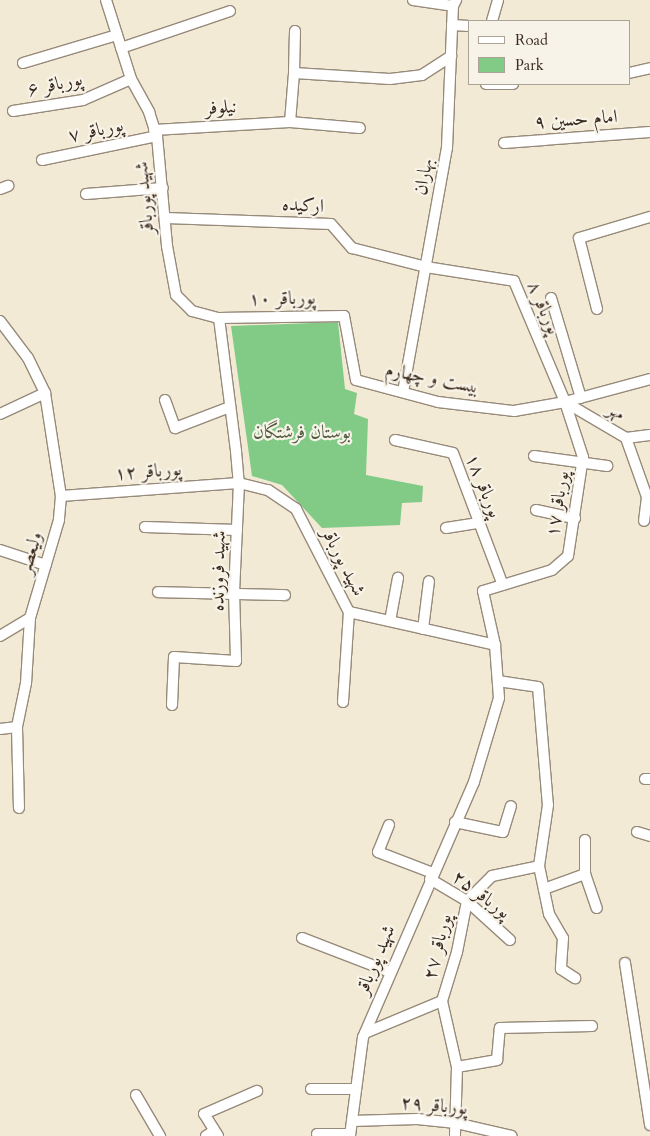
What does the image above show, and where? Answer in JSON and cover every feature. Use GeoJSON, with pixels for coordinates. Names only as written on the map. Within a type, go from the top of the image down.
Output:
{"type":"FeatureCollection","features":[{"type":"Feature","properties":{"kind":"street","name":"شهید پورباقر"},"geometry":{"type":"LineString","coordinates":[[106,0],[131,79],[155,133],[163,188],[167,246],[176,295],[192,311],[219,318]]}},
{"type":"Feature","properties":{"kind":"street","name":"بهاران"},"geometry":{"type":"LineString","coordinates":[[403,392],[447,148],[450,56],[455,3],[413,0]]}},
{"type":"Feature","properties":{"kind":"street"},"geometry":{"type":"LineString","coordinates":[[492,20],[498,0]]}},
{"type":"Feature","properties":{"kind":"street"},"geometry":{"type":"LineString","coordinates":[[121,48],[230,11]]}},
{"type":"Feature","properties":{"kind":"street"},"geometry":{"type":"LineString","coordinates":[[452,25],[468,26]]}},
{"type":"Feature","properties":{"kind":"street"},"geometry":{"type":"LineString","coordinates":[[290,122],[295,31]]}},
{"type":"Feature","properties":{"kind":"street"},"geometry":{"type":"LineString","coordinates":[[22,63],[117,35]]}},
{"type":"Feature","properties":{"kind":"street"},"geometry":{"type":"LineString","coordinates":[[294,74],[390,79],[422,75],[450,56]]}},
{"type":"Feature","properties":{"kind":"street"},"geometry":{"type":"LineString","coordinates":[[630,73],[650,68]]}},
{"type":"Feature","properties":{"kind":"street","name":"پورباقر ۶"},"geometry":{"type":"LineString","coordinates":[[13,111],[83,100],[131,79]]}},
{"type":"Feature","properties":{"kind":"street","name":"نیلوفر"},"geometry":{"type":"LineString","coordinates":[[155,133],[290,122],[360,128]]}},
{"type":"Feature","properties":{"kind":"street","name":"امام حسین ۹"},"geometry":{"type":"LineString","coordinates":[[504,143],[650,132]]}},
{"type":"Feature","properties":{"kind":"street","name":"پورباقر ۷"},"geometry":{"type":"LineString","coordinates":[[42,160],[155,133]]}},
{"type":"Feature","properties":{"kind":"street"},"geometry":{"type":"LineString","coordinates":[[86,194],[163,188]]}},
{"type":"Feature","properties":{"kind":"street"},"geometry":{"type":"LineString","coordinates":[[597,309],[578,244],[579,238],[592,236],[650,217]]}},
{"type":"Feature","properties":{"kind":"street","name":"ارکیده"},"geometry":{"type":"LineString","coordinates":[[166,218],[331,224],[352,248],[426,267]]}},
{"type":"Feature","properties":{"kind":"street","name":"پورباقر ۸"},"geometry":{"type":"LineString","coordinates":[[426,267],[514,282],[565,402]]}},
{"type":"Feature","properties":{"kind":"street"},"geometry":{"type":"LineString","coordinates":[[551,298],[581,398]]}},
{"type":"Feature","properties":{"kind":"street","name":"پورباقر ۱۰"},"geometry":{"type":"LineString","coordinates":[[219,318],[344,316]]}},
{"type":"Feature","properties":{"kind":"street","name":"بیست و چهارم"},"geometry":{"type":"LineString","coordinates":[[344,316],[356,380],[438,402],[514,411],[565,402],[650,379]]}},
{"type":"Feature","properties":{"kind":"street"},"geometry":{"type":"LineString","coordinates":[[219,318],[239,483]]}},
{"type":"Feature","properties":{"kind":"street","name":"ولیعصر"},"geometry":{"type":"LineString","coordinates":[[0,322],[28,358],[45,393],[61,496],[59,520],[30,618],[26,683],[17,727],[19,808]]}},
{"type":"Feature","properties":{"kind":"street"},"geometry":{"type":"LineString","coordinates":[[0,414],[45,393]]}},
{"type":"Feature","properties":{"kind":"street"},"geometry":{"type":"LineString","coordinates":[[166,400],[175,428],[230,407]]}},
{"type":"Feature","properties":{"kind":"street","name":"مهر"},"geometry":{"type":"LineString","coordinates":[[565,402],[626,438],[647,497],[644,520]]}},
{"type":"Feature","properties":{"kind":"street","name":"پورباقر ۱۷"},"geometry":{"type":"LineString","coordinates":[[495,645],[483,591],[552,570],[568,556],[582,463],[565,402]]}},
{"type":"Feature","properties":{"kind":"street"},"geometry":{"type":"LineString","coordinates":[[626,438],[650,434]]}},
{"type":"Feature","properties":{"kind":"street","name":"پورباقر ۱۸"},"geometry":{"type":"LineString","coordinates":[[395,440],[453,453],[502,585]]}},
{"type":"Feature","properties":{"kind":"street"},"geometry":{"type":"LineString","coordinates":[[534,456],[607,466]]}},
{"type":"Feature","properties":{"kind":"street","name":"شهید پورباقر"},"geometry":{"type":"LineString","coordinates":[[239,483],[268,490],[296,509],[348,612],[495,645],[499,698],[474,782],[431,876],[365,1033],[350,1135]]}},
{"type":"Feature","properties":{"kind":"street","name":"پورباقر ۱۲"},"geometry":{"type":"LineString","coordinates":[[61,496],[239,483]]}},
{"type":"Feature","properties":{"kind":"street","name":"شهید فروزنده"},"geometry":{"type":"LineString","coordinates":[[172,705],[174,658],[236,661],[234,592],[239,483]]}},
{"type":"Feature","properties":{"kind":"street"},"geometry":{"type":"LineString","coordinates":[[536,510],[575,518]]}},
{"type":"Feature","properties":{"kind":"street"},"geometry":{"type":"LineString","coordinates":[[446,528],[479,523]]}},
{"type":"Feature","properties":{"kind":"street"},"geometry":{"type":"LineString","coordinates":[[145,527],[237,530]]}},
{"type":"Feature","properties":{"kind":"street"},"geometry":{"type":"LineString","coordinates":[[0,550],[46,565]]}},
{"type":"Feature","properties":{"kind":"street"},"geometry":{"type":"LineString","coordinates":[[390,621],[398,578]]}},
{"type":"Feature","properties":{"kind":"street"},"geometry":{"type":"LineString","coordinates":[[423,629],[429,581]]}},
{"type":"Feature","properties":{"kind":"street"},"geometry":{"type":"LineString","coordinates":[[158,592],[234,592],[285,595]]}},
{"type":"Feature","properties":{"kind":"street"},"geometry":{"type":"LineString","coordinates":[[344,702],[348,612]]}},
{"type":"Feature","properties":{"kind":"street"},"geometry":{"type":"LineString","coordinates":[[0,636],[30,618]]}},
{"type":"Feature","properties":{"kind":"street"},"geometry":{"type":"LineString","coordinates":[[498,681],[538,687],[548,805],[538,866],[549,914],[563,938],[561,969],[575,978]]}},
{"type":"Feature","properties":{"kind":"street"},"geometry":{"type":"LineString","coordinates":[[0,729],[17,727]]}},
{"type":"Feature","properties":{"kind":"street"},"geometry":{"type":"LineString","coordinates":[[456,822],[503,832],[511,806]]}},
{"type":"Feature","properties":{"kind":"street"},"geometry":{"type":"LineString","coordinates":[[389,825],[378,852],[431,876]]}},
{"type":"Feature","properties":{"kind":"street"},"geometry":{"type":"LineString","coordinates":[[637,832],[650,836]]}},
{"type":"Feature","properties":{"kind":"street"},"geometry":{"type":"LineString","coordinates":[[585,840],[585,874],[597,908]]}},
{"type":"Feature","properties":{"kind":"street","name":"پورباقر ۲۷"},"geometry":{"type":"LineString","coordinates":[[365,1033],[442,1001],[457,952],[467,901],[492,876],[538,866]]}},
{"type":"Feature","properties":{"kind":"street"},"geometry":{"type":"LineString","coordinates":[[544,888],[585,874]]}},
{"type":"Feature","properties":{"kind":"street","name":"پورباقر ۲۵"},"geometry":{"type":"LineString","coordinates":[[431,876],[467,901],[510,940]]}},
{"type":"Feature","properties":{"kind":"street"},"geometry":{"type":"LineString","coordinates":[[302,938],[390,972]]}},
{"type":"Feature","properties":{"kind":"street"},"geometry":{"type":"LineString","coordinates":[[625,962],[650,1125]]}},
{"type":"Feature","properties":{"kind":"street"},"geometry":{"type":"LineString","coordinates":[[442,1001],[457,1067],[455,1136]]}},
{"type":"Feature","properties":{"kind":"street"},"geometry":{"type":"LineString","coordinates":[[457,1067],[497,1060],[500,1028],[592,1026]]}},
{"type":"Feature","properties":{"kind":"street"},"geometry":{"type":"LineString","coordinates":[[311,1089],[356,1089]]}},
{"type":"Feature","properties":{"kind":"street"},"geometry":{"type":"LineString","coordinates":[[213,1134],[204,1114],[257,1091]]}},
{"type":"Feature","properties":{"kind":"street"},"geometry":{"type":"LineString","coordinates":[[136,1094],[160,1136]]}},
{"type":"Feature","properties":{"kind":"street","name":"پورباقر ۲۹"},"geometry":{"type":"LineString","coordinates":[[352,1121],[417,1119],[456,1123],[512,1136]]}},
{"type":"Feature","properties":{"kind":"street"},"geometry":{"type":"LineString","coordinates":[[317,1134],[350,1135]]}},
{"type":"Feature","properties":{"kind":"green space","name":"بوستان فرشتگان"},"geometry":{"type":"Polygon","coordinates":[[[338,322],[345,389],[357,393],[354,414],[368,419],[366,475],[423,486],[422,502],[402,503],[400,525],[322,528],[282,485],[252,476],[231,326],[338,322]]]}}]}
